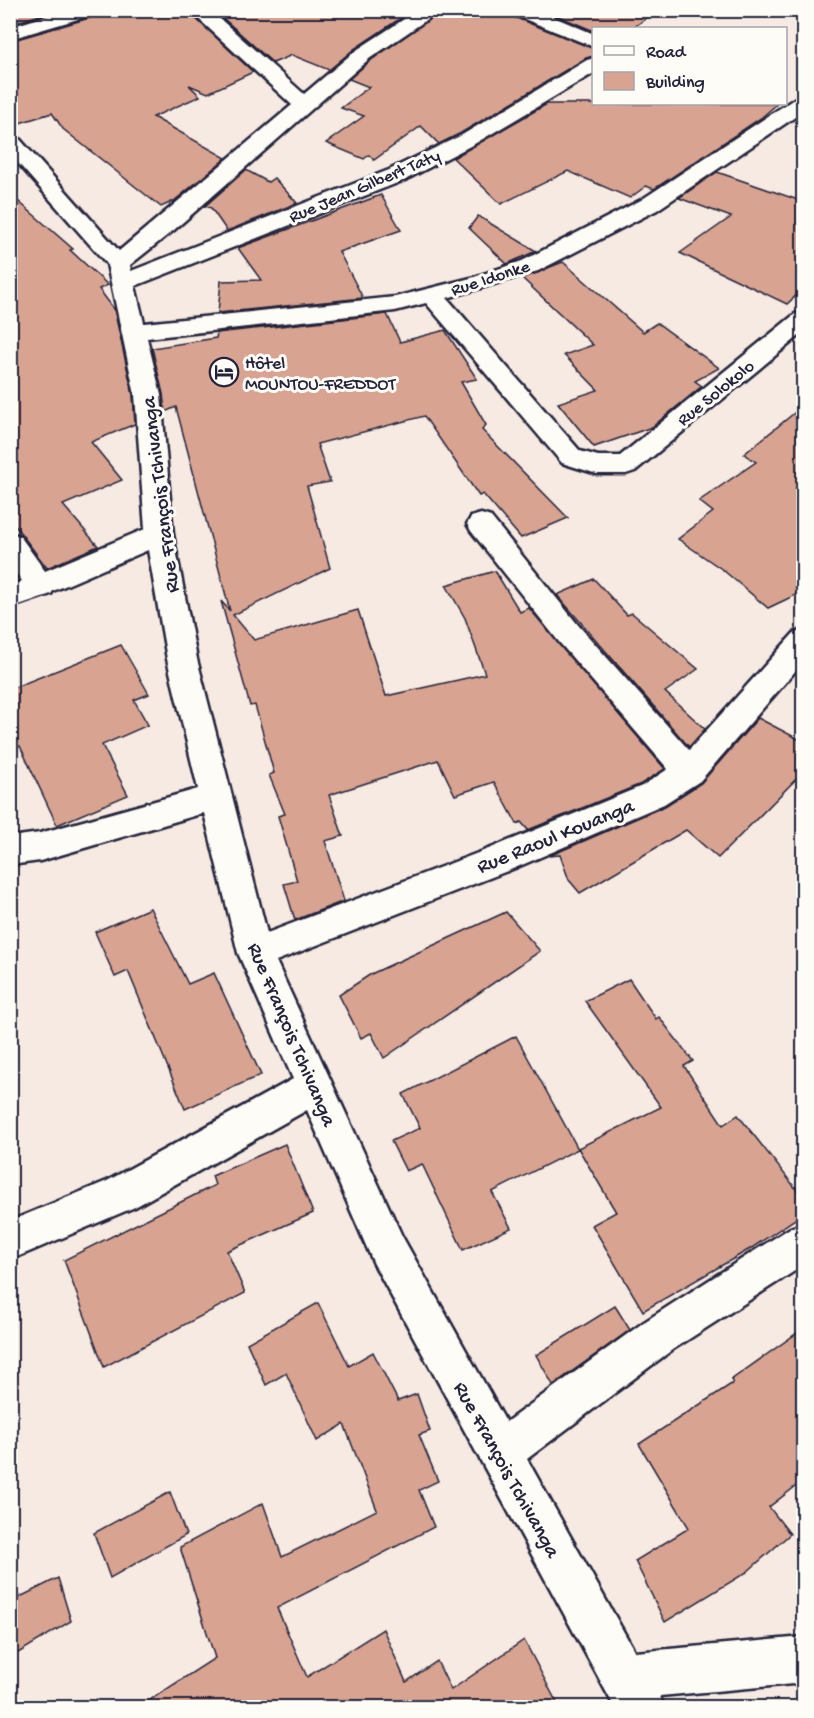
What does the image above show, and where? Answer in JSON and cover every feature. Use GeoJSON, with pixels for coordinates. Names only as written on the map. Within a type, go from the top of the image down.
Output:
{"type":"FeatureCollection","features":[{"type":"Feature","properties":{"kind":"street"},"geometry":{"type":"LineString","coordinates":[[10,33],[88,10]]}},
{"type":"Feature","properties":{"kind":"street"},"geometry":{"type":"LineString","coordinates":[[198,10],[303,104]]}},
{"type":"Feature","properties":{"kind":"street"},"geometry":{"type":"LineString","coordinates":[[519,10],[592,40]]}},
{"type":"Feature","properties":{"kind":"street"},"geometry":{"type":"LineString","coordinates":[[121,272],[166,225],[303,104],[362,55],[419,13]]}},
{"type":"Feature","properties":{"kind":"street","name":"Rue Jean Gilbert Taty"},"geometry":{"type":"LineString","coordinates":[[121,272],[398,175],[469,139],[592,65]]}},
{"type":"Feature","properties":{"kind":"street","name":"Rue Idonke"},"geometry":{"type":"LineString","coordinates":[[135,332],[395,304],[432,296],[530,266],[649,205],[775,110],[804,101]]}},
{"type":"Feature","properties":{"kind":"street","name":"Rue François Tchivanga"},"geometry":{"type":"LineString","coordinates":[[10,140],[121,272],[148,395],[159,534],[182,659],[255,953],[313,1087],[388,1250],[632,1692]]}},
{"type":"Feature","properties":{"kind":"street","name":"Rue Solokolo"},"geometry":{"type":"LineString","coordinates":[[432,296],[571,457],[597,465],[626,465],[804,319]]}},
{"type":"Feature","properties":{"kind":"street"},"geometry":{"type":"LineString","coordinates":[[481,524],[569,634],[689,772]]}},
{"type":"Feature","properties":{"kind":"street"},"geometry":{"type":"LineString","coordinates":[[10,598],[41,587],[159,534]]}},
{"type":"Feature","properties":{"kind":"street"},"geometry":{"type":"LineString","coordinates":[[10,543],[41,587]]}},
{"type":"Feature","properties":{"kind":"street","name":"Rue Raoul Kouanga"},"geometry":{"type":"LineString","coordinates":[[255,953],[503,858],[653,795],[689,772],[804,641]]}},
{"type":"Feature","properties":{"kind":"street"},"geometry":{"type":"LineString","coordinates":[[10,847],[18,850],[40,847],[215,797]]}},
{"type":"Feature","properties":{"kind":"street"},"geometry":{"type":"LineString","coordinates":[[10,1241],[121,1194],[313,1087]]}},
{"type":"Feature","properties":{"kind":"street"},"geometry":{"type":"LineString","coordinates":[[499,1454],[658,1336],[804,1242]]}},
{"type":"Feature","properties":{"kind":"street"},"geometry":{"type":"LineString","coordinates":[[632,1692],[804,1660]]}},
{"type":"Feature","properties":{"kind":"building"},"geometry":{"type":"Polygon","coordinates":[[[10,10],[57,10],[10,24],[10,10]]]}},
{"type":"Feature","properties":{"kind":"building"},"geometry":{"type":"Polygon","coordinates":[[[99,10],[187,10],[253,72],[208,93],[189,85],[200,96],[153,117],[226,158],[174,201],[161,207],[63,129],[52,113],[10,126],[10,41],[96,16],[99,10]]]}},
{"type":"Feature","properties":{"kind":"building"},"geometry":{"type":"Polygon","coordinates":[[[214,10],[413,10],[354,49],[329,70],[292,55],[273,63],[214,10]]]}},
{"type":"Feature","properties":{"kind":"building"},"geometry":{"type":"Polygon","coordinates":[[[443,10],[508,10],[511,16],[592,48],[592,56],[461,133],[439,144],[421,126],[374,160],[369,155],[364,159],[326,143],[364,116],[341,108],[369,87],[349,79],[370,61],[443,10]]]}},
{"type":"Feature","properties":{"kind":"building"},"geometry":{"type":"Polygon","coordinates":[[[544,10],[657,10],[634,27],[592,27],[592,30],[544,10]]]}},
{"type":"Feature","properties":{"kind":"building"},"geometry":{"type":"Polygon","coordinates":[[[547,104],[776,105],[762,117],[654,189],[646,186],[630,198],[568,171],[501,204],[453,158],[547,104]]]}},
{"type":"Feature","properties":{"kind":"building"},"geometry":{"type":"Polygon","coordinates":[[[246,170],[268,182],[274,178],[297,203],[227,231],[211,208],[205,206],[246,170]]]}},
{"type":"Feature","properties":{"kind":"building"},"geometry":{"type":"Polygon","coordinates":[[[717,172],[804,202],[804,288],[787,304],[680,253],[731,217],[679,198],[717,172]]]}},
{"type":"Feature","properties":{"kind":"building"},"geometry":{"type":"Polygon","coordinates":[[[10,194],[73,249],[70,250],[108,285],[99,289],[114,309],[133,395],[135,424],[91,442],[122,480],[63,505],[98,546],[47,568],[10,519],[10,194]]]}},
{"type":"Feature","properties":{"kind":"building"},"geometry":{"type":"Polygon","coordinates":[[[381,195],[401,230],[339,252],[363,298],[218,313],[221,281],[261,280],[238,248],[381,195]]]}},
{"type":"Feature","properties":{"kind":"building"},"geometry":{"type":"Polygon","coordinates":[[[478,216],[536,251],[507,264],[469,228],[478,216]]]}},
{"type":"Feature","properties":{"kind":"building"},"geometry":{"type":"Polygon","coordinates":[[[563,262],[643,332],[657,323],[719,368],[695,381],[702,386],[652,427],[594,447],[558,403],[598,390],[564,355],[593,345],[522,278],[563,262]]]}},
{"type":"Feature","properties":{"kind":"building"},"geometry":{"type":"Polygon","coordinates":[[[387,314],[400,342],[445,330],[477,379],[461,382],[486,425],[482,430],[568,518],[521,538],[483,494],[479,496],[424,416],[317,444],[330,482],[307,486],[330,568],[233,615],[254,640],[358,610],[386,696],[485,674],[465,618],[446,585],[495,571],[520,612],[529,608],[665,769],[641,784],[528,830],[521,822],[517,824],[494,782],[455,795],[438,760],[329,795],[343,836],[325,841],[344,901],[295,920],[284,884],[297,881],[278,816],[285,814],[269,775],[274,773],[255,705],[250,706],[221,601],[230,611],[176,407],[165,412],[152,348],[216,338],[217,333],[387,314]]]}},
{"type":"Feature","properties":{"kind":"building"},"geometry":{"type":"Polygon","coordinates":[[[804,405],[804,591],[768,608],[723,570],[678,539],[713,512],[699,501],[756,462],[744,454],[804,405]]]}},
{"type":"Feature","properties":{"kind":"building"},"geometry":{"type":"Polygon","coordinates":[[[594,579],[627,615],[632,613],[698,669],[665,692],[705,729],[689,747],[557,595],[594,579]]]}},
{"type":"Feature","properties":{"kind":"building"},"geometry":{"type":"Polygon","coordinates":[[[121,645],[149,694],[134,700],[148,725],[102,745],[128,795],[57,825],[20,746],[10,750],[10,689],[121,645]]]}},
{"type":"Feature","properties":{"kind":"building"},"geometry":{"type":"Polygon","coordinates":[[[758,718],[804,742],[804,771],[718,858],[686,830],[580,893],[569,880],[560,855],[549,856],[665,806],[701,783],[758,718]]]}},
{"type":"Feature","properties":{"kind":"building"},"geometry":{"type":"Polygon","coordinates":[[[150,908],[188,984],[214,973],[261,1075],[185,1109],[128,971],[115,977],[95,932],[150,908]]]}},
{"type":"Feature","properties":{"kind":"building"},"geometry":{"type":"Polygon","coordinates":[[[506,912],[540,951],[384,1058],[371,1033],[361,1038],[339,995],[371,974],[506,912]]]}},
{"type":"Feature","properties":{"kind":"building"},"geometry":{"type":"Polygon","coordinates":[[[629,979],[656,1019],[659,1017],[693,1061],[684,1066],[723,1125],[738,1115],[804,1199],[804,1213],[750,1249],[643,1311],[592,1225],[616,1212],[578,1148],[661,1107],[585,1001],[629,979]]]}},
{"type":"Feature","properties":{"kind":"building"},"geometry":{"type":"Polygon","coordinates":[[[516,1036],[578,1149],[492,1192],[511,1228],[463,1250],[422,1164],[406,1171],[391,1141],[420,1128],[403,1094],[516,1036]]]}},
{"type":"Feature","properties":{"kind":"building"},"geometry":{"type":"Polygon","coordinates":[[[285,1144],[313,1213],[227,1251],[245,1293],[104,1367],[64,1260],[215,1185],[212,1176],[285,1144]]]}},
{"type":"Feature","properties":{"kind":"building"},"geometry":{"type":"Polygon","coordinates":[[[318,1303],[349,1366],[373,1352],[398,1401],[417,1394],[430,1431],[419,1435],[438,1481],[419,1490],[434,1527],[277,1608],[307,1677],[383,1629],[406,1682],[437,1661],[451,1690],[524,1640],[559,1707],[139,1707],[215,1658],[180,1547],[263,1503],[282,1557],[377,1510],[344,1424],[317,1441],[286,1373],[266,1385],[247,1343],[318,1303]]]}},
{"type":"Feature","properties":{"kind":"building"},"geometry":{"type":"Polygon","coordinates":[[[615,1306],[630,1330],[553,1385],[536,1355],[615,1306]]]}},
{"type":"Feature","properties":{"kind":"building"},"geometry":{"type":"Polygon","coordinates":[[[804,1328],[804,1480],[769,1507],[790,1534],[747,1572],[665,1622],[635,1561],[689,1528],[639,1444],[733,1383],[731,1380],[804,1328]]]}},
{"type":"Feature","properties":{"kind":"building"},"geometry":{"type":"Polygon","coordinates":[[[170,1492],[186,1535],[110,1578],[94,1533],[170,1492]]]}},
{"type":"Feature","properties":{"kind":"building"},"geometry":{"type":"Polygon","coordinates":[[[58,1578],[71,1621],[10,1658],[10,1602],[58,1578]]]}},
{"type":"Feature","properties":{"kind":"place","name":"Hôtel MOUNTOU-FREDDOT"},"geometry":{"type":"Point","coordinates":[224,372]}}]}
